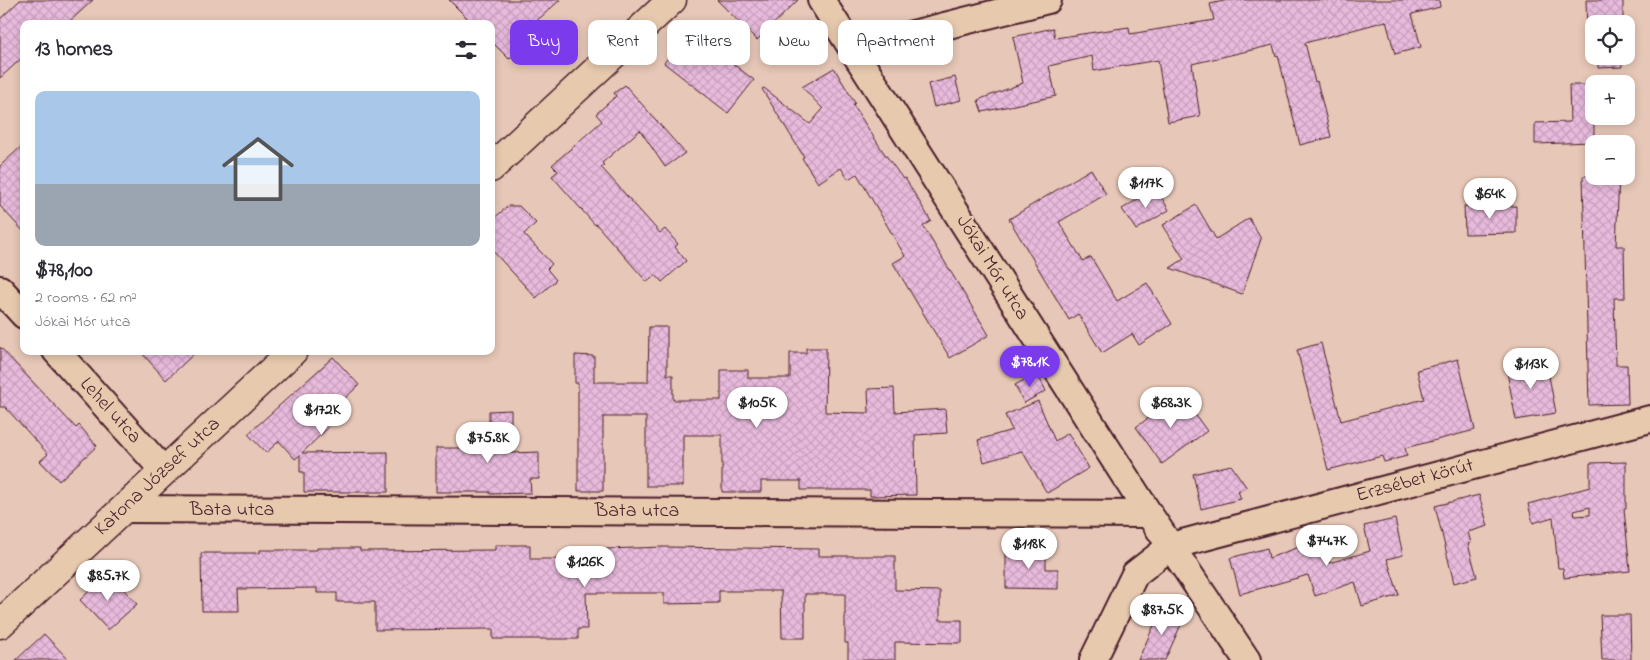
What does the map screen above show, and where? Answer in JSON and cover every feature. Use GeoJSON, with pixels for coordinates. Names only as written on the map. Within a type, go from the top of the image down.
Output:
{"type":"FeatureCollection","features":[{"type":"Feature","properties":{"kind":"main road"},"geometry":{"type":"LineString","coordinates":[[495,164],[672,0]]}},
{"type":"Feature","properties":{"kind":"main road","name":"Katona József utca"},"geometry":{"type":"LineString","coordinates":[[0,624],[290,355]]}},
{"type":"Feature","properties":{"kind":"street","name":"Jókai Mór utca"},"geometry":{"type":"LineString","coordinates":[[821,0],[838,26]]}},
{"type":"Feature","properties":{"kind":"street"},"geometry":{"type":"LineString","coordinates":[[953,24],[1048,0]]}},
{"type":"Feature","properties":{"kind":"street","name":"Jókai Mór utca"},"geometry":{"type":"LineString","coordinates":[[863,65],[1149,514],[1247,660]]}},
{"type":"Feature","properties":{"kind":"street"},"geometry":{"type":"LineString","coordinates":[[0,289],[20,311]]}},
{"type":"Feature","properties":{"kind":"street","name":"Lehel utca"},"geometry":{"type":"LineString","coordinates":[[60,355],[164,471]]}},
{"type":"Feature","properties":{"kind":"street","name":"Erzsébet körút"},"geometry":{"type":"LineString","coordinates":[[1093,660],[1135,574],[1171,546],[1650,419]]}},
{"type":"Feature","properties":{"kind":"street","name":"Bata utca"},"geometry":{"type":"LineString","coordinates":[[124,509],[1149,514]]}},
{"type":"Feature","properties":{"kind":"building"},"geometry":{"type":"Polygon","coordinates":[[[20,0],[93,0],[71,20],[20,20],[20,60],[0,78],[0,19],[20,0]]]}},
{"type":"Feature","properties":{"kind":"building"},"geometry":{"type":"Polygon","coordinates":[[[449,0],[560,0],[538,20],[510,20],[509,59],[495,45],[495,20],[469,20],[449,0]]]}},
{"type":"Feature","properties":{"kind":"building"},"geometry":{"type":"Polygon","coordinates":[[[717,0],[798,0],[778,20],[760,20],[760,37],[757,40],[750,33],[750,20],[737,20],[717,0]]]}},
{"type":"Feature","properties":{"kind":"building"},"geometry":{"type":"Polygon","coordinates":[[[1228,0],[1439,0],[1440,7],[1412,14],[1421,47],[1395,54],[1386,21],[1305,43],[1331,137],[1300,145],[1278,55],[1276,56],[1273,45],[1192,64],[1200,116],[1168,122],[1158,60],[1094,71],[1092,56],[1049,66],[1056,96],[982,112],[978,100],[1023,83],[1013,37],[1053,28],[1055,38],[1129,27],[1130,34],[1214,20],[1210,4],[1228,0]]]}},
{"type":"Feature","properties":{"kind":"building"},"geometry":{"type":"Polygon","coordinates":[[[1586,0],[1623,0],[1623,15],[1586,15],[1586,0]]]}},
{"type":"Feature","properties":{"kind":"building"},"geometry":{"type":"Polygon","coordinates":[[[667,59],[667,65],[734,65],[754,80],[728,113],[664,63],[667,59]]]}},
{"type":"Feature","properties":{"kind":"building"},"geometry":{"type":"Polygon","coordinates":[[[1598,65],[1622,65],[1622,67],[1598,68],[1598,65]]]}},
{"type":"Feature","properties":{"kind":"building"},"geometry":{"type":"Polygon","coordinates":[[[834,68],[855,103],[853,105],[882,150],[903,179],[905,178],[931,221],[923,226],[989,335],[950,358],[893,263],[905,256],[857,174],[848,179],[841,168],[818,183],[762,89],[764,88],[810,124],[823,109],[802,87],[834,68]]]}},
{"type":"Feature","properties":{"kind":"building"},"geometry":{"type":"Polygon","coordinates":[[[955,77],[961,100],[934,107],[928,84],[955,77]]]}},
{"type":"Feature","properties":{"kind":"building"},"geometry":{"type":"Polygon","coordinates":[[[625,85],[685,153],[665,167],[640,130],[602,163],[604,165],[601,167],[660,233],[665,229],[678,244],[675,247],[686,261],[662,282],[656,275],[647,282],[552,176],[558,171],[552,165],[602,121],[596,114],[616,96],[614,93],[625,85]]]}},
{"type":"Feature","properties":{"kind":"building"},"geometry":{"type":"Polygon","coordinates":[[[1569,85],[1585,85],[1585,125],[1594,125],[1594,135],[1585,135],[1585,142],[1535,144],[1535,123],[1570,122],[1569,85]]]}},
{"type":"Feature","properties":{"kind":"building"},"geometry":{"type":"Polygon","coordinates":[[[20,148],[20,228],[0,206],[0,166],[20,148]]]}},
{"type":"Feature","properties":{"kind":"building"},"geometry":{"type":"Polygon","coordinates":[[[1091,169],[1106,194],[1059,222],[1083,261],[1091,257],[1117,301],[1147,283],[1172,324],[1139,345],[1132,334],[1102,353],[1078,314],[1069,320],[1009,219],[1091,169]]]}},
{"type":"Feature","properties":{"kind":"building"},"geometry":{"type":"Polygon","coordinates":[[[1583,176],[1585,176],[1585,185],[1619,185],[1616,246],[1624,246],[1625,298],[1614,298],[1616,365],[1627,365],[1628,404],[1589,405],[1583,176]]]}},
{"type":"Feature","properties":{"kind":"building"},"geometry":{"type":"Polygon","coordinates":[[[1156,188],[1169,210],[1136,230],[1122,209],[1156,188]]]}},
{"type":"Feature","properties":{"kind":"building"},"geometry":{"type":"Polygon","coordinates":[[[1196,205],[1216,239],[1249,218],[1261,239],[1242,294],[1170,268],[1184,259],[1163,225],[1196,205]]]}},
{"type":"Feature","properties":{"kind":"building"},"geometry":{"type":"Polygon","coordinates":[[[508,206],[519,206],[536,223],[524,234],[552,264],[547,269],[556,280],[536,298],[495,253],[495,217],[508,206]]]}},
{"type":"Feature","properties":{"kind":"building"},"geometry":{"type":"Polygon","coordinates":[[[1464,206],[1516,206],[1516,233],[1465,234],[1464,206]]]}},
{"type":"Feature","properties":{"kind":"building"},"geometry":{"type":"Polygon","coordinates":[[[649,327],[667,327],[667,375],[673,375],[673,400],[721,400],[721,370],[748,370],[748,378],[790,378],[790,353],[806,353],[806,348],[826,348],[825,412],[869,413],[868,389],[894,388],[895,412],[945,409],[947,433],[915,435],[916,495],[870,496],[870,490],[801,490],[801,481],[761,481],[761,492],[722,492],[722,435],[683,435],[683,486],[646,486],[646,417],[603,417],[603,491],[578,491],[578,383],[575,383],[575,355],[594,356],[594,382],[648,382],[649,327]]]}},
{"type":"Feature","properties":{"kind":"building"},"geometry":{"type":"Polygon","coordinates":[[[1321,343],[1341,421],[1424,399],[1417,370],[1458,359],[1475,430],[1405,448],[1407,456],[1384,462],[1382,456],[1328,470],[1297,350],[1321,343]]]}},
{"type":"Feature","properties":{"kind":"building"},"geometry":{"type":"Polygon","coordinates":[[[0,347],[76,428],[79,425],[97,446],[59,481],[40,461],[48,454],[5,407],[0,407],[0,347]]]}},
{"type":"Feature","properties":{"kind":"building"},"geometry":{"type":"Polygon","coordinates":[[[144,355],[193,355],[166,380],[144,355]]]}},
{"type":"Feature","properties":{"kind":"building"},"geometry":{"type":"Polygon","coordinates":[[[333,357],[359,385],[324,418],[331,425],[302,453],[388,452],[388,492],[304,492],[304,472],[300,472],[300,455],[295,459],[279,441],[266,453],[248,434],[333,357]]]}},
{"type":"Feature","properties":{"kind":"building"},"geometry":{"type":"Polygon","coordinates":[[[1546,360],[1556,413],[1516,420],[1506,367],[1546,360]]]}},
{"type":"Feature","properties":{"kind":"building"},"geometry":{"type":"Polygon","coordinates":[[[1037,373],[1046,391],[1024,403],[1015,385],[1037,373]]]}},
{"type":"Feature","properties":{"kind":"building"},"geometry":{"type":"Polygon","coordinates":[[[1181,395],[1207,431],[1162,464],[1136,427],[1181,395]]]}},
{"type":"Feature","properties":{"kind":"building"},"geometry":{"type":"Polygon","coordinates":[[[1038,401],[1055,441],[1068,433],[1089,468],[1047,493],[1022,451],[984,462],[978,440],[1012,430],[1005,415],[1038,401]]]}},
{"type":"Feature","properties":{"kind":"building"},"geometry":{"type":"Polygon","coordinates":[[[511,410],[511,453],[539,452],[539,479],[530,479],[531,493],[436,492],[436,448],[489,448],[489,411],[511,410]]]}},
{"type":"Feature","properties":{"kind":"building"},"geometry":{"type":"Polygon","coordinates":[[[1626,462],[1626,509],[1624,509],[1630,571],[1564,578],[1563,568],[1558,568],[1553,517],[1533,523],[1528,504],[1590,487],[1590,463],[1626,462]],[[1590,507],[1574,511],[1575,516],[1590,515],[1590,507]]]}},
{"type":"Feature","properties":{"kind":"building"},"geometry":{"type":"Polygon","coordinates":[[[1231,465],[1247,488],[1238,491],[1241,499],[1201,509],[1193,474],[1231,465]]]}},
{"type":"Feature","properties":{"kind":"building"},"geometry":{"type":"Polygon","coordinates":[[[1479,495],[1488,526],[1468,532],[1471,543],[1468,544],[1477,577],[1454,583],[1435,506],[1479,495]]]}},
{"type":"Feature","properties":{"kind":"building"},"geometry":{"type":"Polygon","coordinates":[[[1395,519],[1403,555],[1387,559],[1399,595],[1362,606],[1355,582],[1315,596],[1308,575],[1240,594],[1230,558],[1267,548],[1269,558],[1321,539],[1329,563],[1370,551],[1364,526],[1395,519]]]}},
{"type":"Feature","properties":{"kind":"building"},"geometry":{"type":"Polygon","coordinates":[[[495,545],[530,545],[530,559],[606,559],[606,549],[664,547],[819,549],[819,556],[895,556],[895,590],[940,591],[940,620],[962,620],[962,643],[895,642],[895,660],[848,660],[848,643],[845,643],[845,594],[805,594],[805,638],[782,638],[781,591],[719,591],[719,603],[664,604],[664,593],[586,593],[587,629],[578,629],[578,639],[493,639],[493,629],[375,630],[375,602],[337,602],[337,593],[317,593],[317,588],[238,589],[239,611],[202,611],[201,553],[260,553],[260,550],[317,550],[317,548],[360,548],[360,551],[495,550],[495,545]]]}},
{"type":"Feature","properties":{"kind":"building"},"geometry":{"type":"Polygon","coordinates":[[[1006,549],[1046,550],[1046,569],[1058,569],[1058,589],[1006,588],[1006,549]]]}},
{"type":"Feature","properties":{"kind":"building"},"geometry":{"type":"Polygon","coordinates":[[[108,573],[137,604],[108,630],[80,600],[108,573]]]}},
{"type":"Feature","properties":{"kind":"building"},"geometry":{"type":"Polygon","coordinates":[[[1162,608],[1184,618],[1165,660],[1138,660],[1162,608]]]}},
{"type":"Feature","properties":{"kind":"building"},"geometry":{"type":"Polygon","coordinates":[[[1600,615],[1630,615],[1631,660],[1602,660],[1600,615]]]}},
{"type":"Feature","properties":{"kind":"building"},"geometry":{"type":"Polygon","coordinates":[[[44,634],[69,660],[16,660],[44,634]]]}}]}
